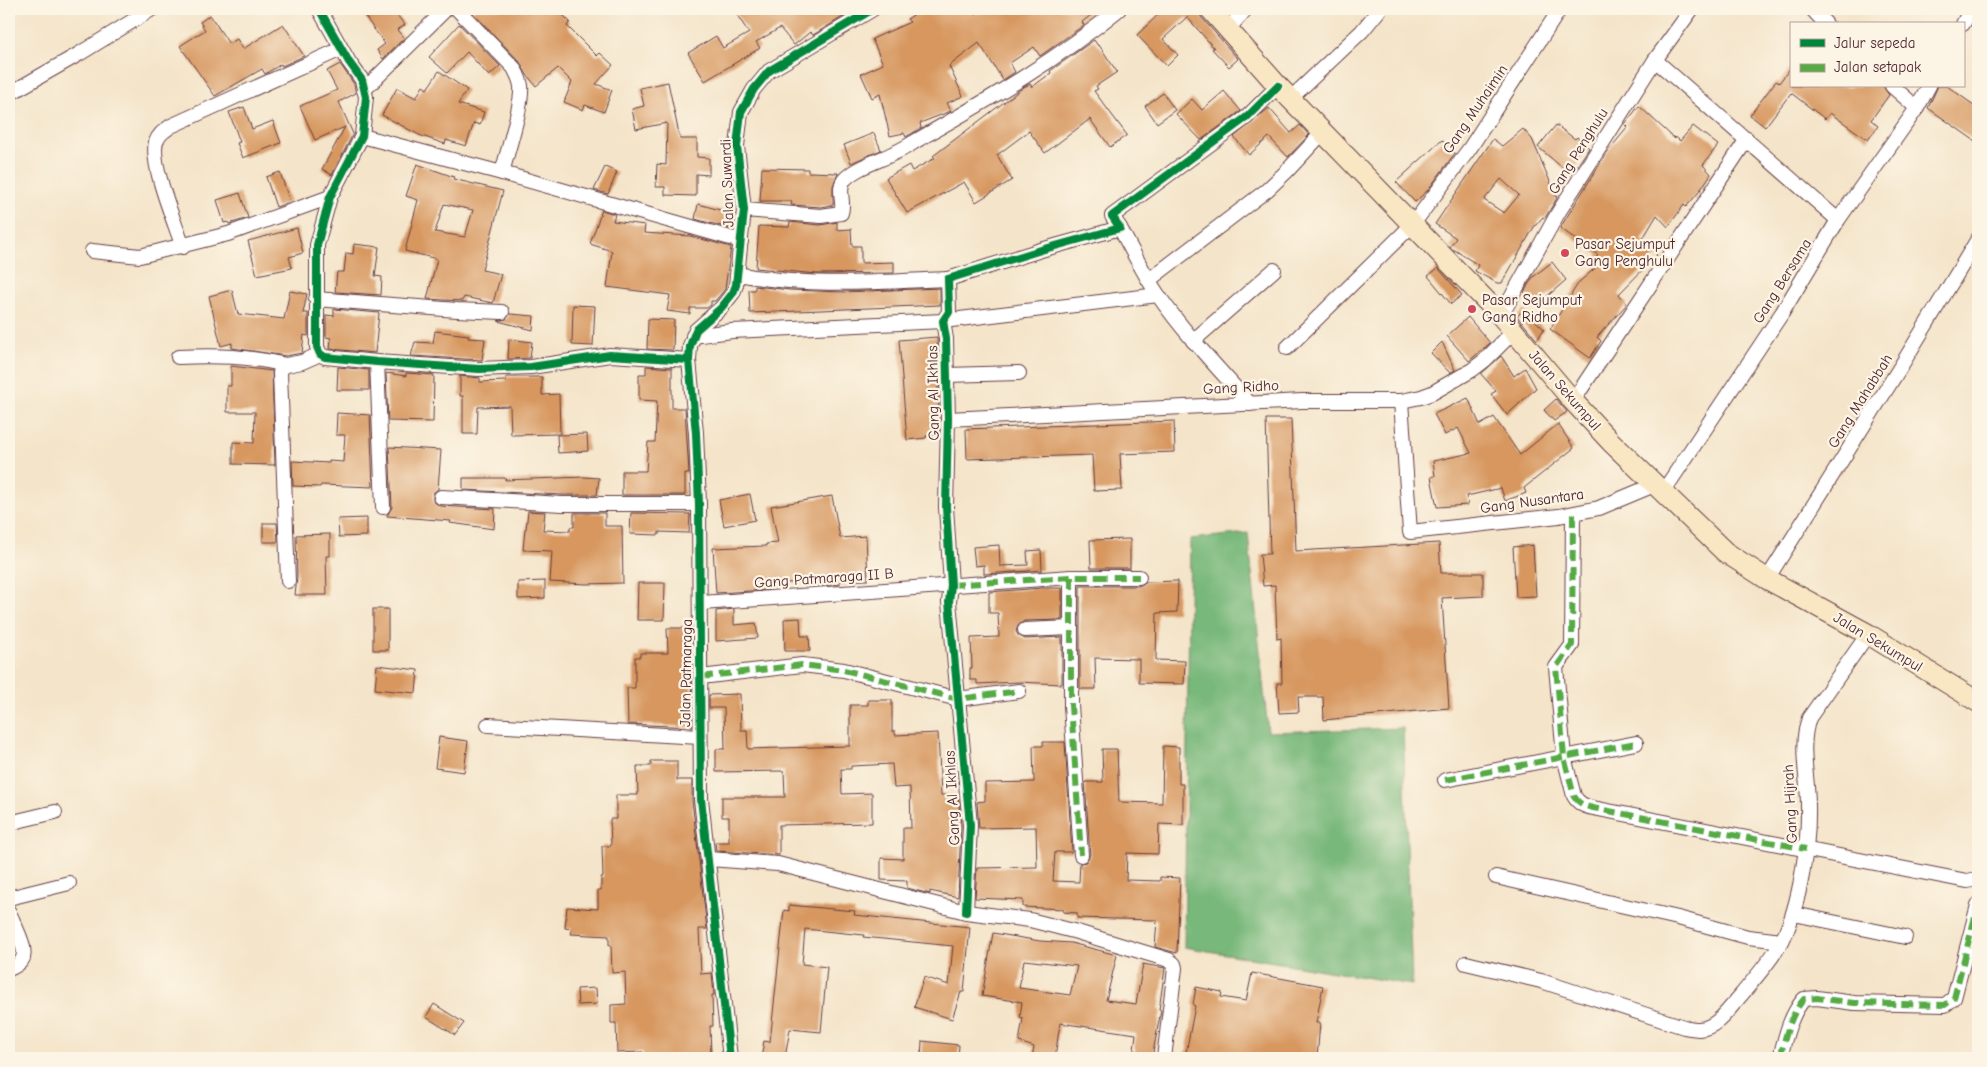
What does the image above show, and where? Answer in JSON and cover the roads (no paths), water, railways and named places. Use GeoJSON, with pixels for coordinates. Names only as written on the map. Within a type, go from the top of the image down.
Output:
{"type":"FeatureCollection","features":[{"type":"Feature","properties":{"kind":"main road","name":"Jalan Sekumpul"},"geometry":{"type":"LineString","coordinates":[[1210,9],[1284,92],[1324,131],[1508,324],[1572,401],[1659,489],[1725,552],[1767,579],[1976,696]]}},
{"type":"Feature","properties":{"kind":"street"},"geometry":{"type":"LineString","coordinates":[[9,94],[152,9]]}},
{"type":"Feature","properties":{"kind":"street"},"geometry":{"type":"LineString","coordinates":[[319,9],[341,49],[362,80],[366,97],[362,136],[330,198],[317,245],[317,347],[320,354]]}},
{"type":"Feature","properties":{"kind":"street"},"geometry":{"type":"LineString","coordinates":[[364,90],[446,9]]}},
{"type":"Feature","properties":{"kind":"street"},"geometry":{"type":"LineString","coordinates":[[457,9],[514,68],[520,78],[519,103],[502,173]]}},
{"type":"Feature","properties":{"kind":"street","name":"Jalan Suwardi"},"geometry":{"type":"LineString","coordinates":[[726,300],[734,293],[738,274],[744,210],[737,146],[741,112],[754,88],[769,71],[873,9]]}},
{"type":"Feature","properties":{"kind":"street"},"geometry":{"type":"LineString","coordinates":[[744,210],[821,216],[841,213],[843,207],[841,187],[845,179],[868,165],[896,153],[1012,85],[1087,35],[1119,9]]}},
{"type":"Feature","properties":{"kind":"street"},"geometry":{"type":"LineString","coordinates":[[1228,29],[1246,9]]}},
{"type":"Feature","properties":{"kind":"street"},"geometry":{"type":"LineString","coordinates":[[1250,404],[1193,341],[1158,295],[1112,216],[1284,92],[1362,31],[1380,9]]}},
{"type":"Feature","properties":{"kind":"street","name":"Gang Muhaimin"},"geometry":{"type":"LineString","coordinates":[[1287,348],[1413,224],[1470,148],[1560,9]]}},
{"type":"Feature","properties":{"kind":"street","name":"Gang Penghulu"},"geometry":{"type":"LineString","coordinates":[[1508,324],[1558,213],[1655,60],[1692,9]]}},
{"type":"Feature","properties":{"kind":"street"},"geometry":{"type":"LineString","coordinates":[[1812,9],[1824,22]]}},
{"type":"Feature","properties":{"kind":"street"},"geometry":{"type":"LineString","coordinates":[[1964,22],[1971,9]]}},
{"type":"Feature","properties":{"kind":"street"},"geometry":{"type":"LineString","coordinates":[[183,246],[167,202],[156,162],[156,142],[161,132],[341,49]]}},
{"type":"Feature","properties":{"kind":"street"},"geometry":{"type":"LineString","coordinates":[[1655,60],[1838,220]]}},
{"type":"Feature","properties":{"kind":"street"},"geometry":{"type":"LineString","coordinates":[[1894,88],[1916,108]]}},
{"type":"Feature","properties":{"kind":"street","name":"Gang Bersama"},"geometry":{"type":"LineString","coordinates":[[1659,489],[1782,313],[1838,220],[1928,88]]}},
{"type":"Feature","properties":{"kind":"street"},"geometry":{"type":"LineString","coordinates":[[1149,280],[1267,190],[1324,131]]}},
{"type":"Feature","properties":{"kind":"street"},"geometry":{"type":"LineString","coordinates":[[362,136],[502,173],[741,241]]}},
{"type":"Feature","properties":{"kind":"street"},"geometry":{"type":"LineString","coordinates":[[1572,401],[1747,139]]}},
{"type":"Feature","properties":{"kind":"street"},"geometry":{"type":"LineString","coordinates":[[92,251],[140,256],[228,234],[330,198]]}},
{"type":"Feature","properties":{"kind":"street"},"geometry":{"type":"LineString","coordinates":[[738,274],[780,282],[834,284],[948,279],[1120,228]]}},
{"type":"Feature","properties":{"kind":"street","name":"Gang Mahabbah"},"geometry":{"type":"LineString","coordinates":[[1767,579],[1901,366],[1978,239]]}},
{"type":"Feature","properties":{"kind":"street"},"geometry":{"type":"LineString","coordinates":[[1193,341],[1274,270]]}},
{"type":"Feature","properties":{"kind":"street","name":"Gang Al Ikhlas"},"geometry":{"type":"LineString","coordinates":[[948,279],[949,312],[943,321],[946,339],[948,419],[946,506],[951,585],[948,602],[970,824],[966,912]]}},
{"type":"Feature","properties":{"kind":"street"},"geometry":{"type":"LineString","coordinates":[[692,336],[732,331],[943,321],[1158,295]]}},
{"type":"Feature","properties":{"kind":"street"},"geometry":{"type":"LineString","coordinates":[[316,299],[502,312]]}},
{"type":"Feature","properties":{"kind":"street"},"geometry":{"type":"LineString","coordinates":[[726,300],[727,317],[732,331]]}},
{"type":"Feature","properties":{"kind":"street"},"geometry":{"type":"LineString","coordinates":[[692,336],[696,330],[721,308],[726,300]]}},
{"type":"Feature","properties":{"kind":"street","name":"Gang Ridho"},"geometry":{"type":"LineString","coordinates":[[948,419],[1302,401],[1400,400],[1421,397],[1464,375],[1485,360],[1508,324]]}},
{"type":"Feature","properties":{"kind":"street","name":"Jalan Patmaraga"},"geometry":{"type":"LineString","coordinates":[[692,336],[689,360],[700,504],[701,799],[730,1058]]}},
{"type":"Feature","properties":{"kind":"street"},"geometry":{"type":"LineString","coordinates":[[288,581],[279,379],[281,368],[286,365],[302,362],[320,354],[377,362],[479,368],[531,367],[610,355],[689,360]]}},
{"type":"Feature","properties":{"kind":"street"},"geometry":{"type":"LineString","coordinates":[[178,357],[221,355],[264,360],[286,365]]}},
{"type":"Feature","properties":{"kind":"street"},"geometry":{"type":"LineString","coordinates":[[377,362],[384,507]]}},
{"type":"Feature","properties":{"kind":"street"},"geometry":{"type":"LineString","coordinates":[[946,375],[1019,373]]}},
{"type":"Feature","properties":{"kind":"street","name":"Gang Nusantara"},"geometry":{"type":"LineString","coordinates":[[1400,400],[1410,532],[1573,514],[1659,489]]}},
{"type":"Feature","properties":{"kind":"street"},"geometry":{"type":"LineString","coordinates":[[441,498],[562,504],[700,504]]}},
{"type":"Feature","properties":{"kind":"street"},"geometry":{"type":"LineString","coordinates":[[1466,963],[1541,981],[1684,1027],[1699,1029],[1714,1024],[1754,980],[1782,941],[1794,914],[1806,849],[1583,806],[1574,796],[1564,757],[1556,667],[1572,645],[1573,514]]}},
{"type":"Feature","properties":{"kind":"street"},"geometry":{"type":"LineString","coordinates":[[1071,577],[1071,705],[1081,855]]}},
{"type":"Feature","properties":{"kind":"street","name":"Gang Patmaraga II B"},"geometry":{"type":"LineString","coordinates":[[701,603],[1071,577],[1139,577]]}},
{"type":"Feature","properties":{"kind":"street"},"geometry":{"type":"LineString","coordinates":[[1025,630],[1071,628]]}},
{"type":"Feature","properties":{"kind":"street","name":"Gang Hijrah"},"geometry":{"type":"LineString","coordinates":[[1868,634],[1809,718],[1805,728],[1803,746],[1808,805],[1806,849],[1967,881],[1978,880]]}},
{"type":"Feature","properties":{"kind":"street"},"geometry":{"type":"LineString","coordinates":[[701,677],[802,665],[844,670],[958,699],[1019,691]]}},
{"type":"Feature","properties":{"kind":"street"},"geometry":{"type":"LineString","coordinates":[[488,725],[700,737]]}},
{"type":"Feature","properties":{"kind":"street"},"geometry":{"type":"LineString","coordinates":[[1445,780],[1636,743]]}},
{"type":"Feature","properties":{"kind":"street"},"geometry":{"type":"LineString","coordinates":[[9,823],[56,812]]}},
{"type":"Feature","properties":{"kind":"street"},"geometry":{"type":"LineString","coordinates":[[709,858],[778,864],[966,912],[1030,920],[1169,960],[1174,964],[1175,968],[1164,1058]]}},
{"type":"Feature","properties":{"kind":"street"},"geometry":{"type":"LineString","coordinates":[[1496,877],[1678,918],[1748,937],[1782,941]]}},
{"type":"Feature","properties":{"kind":"street"},"geometry":{"type":"LineString","coordinates":[[9,898],[69,883]]}},
{"type":"Feature","properties":{"kind":"street"},"geometry":{"type":"LineString","coordinates":[[1780,1058],[1787,1034],[1798,1007],[1804,999],[1817,998],[1854,1002],[1945,1005],[1950,1003],[1954,998],[1978,905]]}},
{"type":"Feature","properties":{"kind":"street"},"geometry":{"type":"LineString","coordinates":[[9,912],[24,949],[24,959],[9,969]]}},
{"type":"Feature","properties":{"kind":"street"},"geometry":{"type":"LineString","coordinates":[[1794,914],[1905,937]]}},
{"type":"Feature","properties":{"kind":"place","name":"Pasar Sejumput Gang Penghulu"},"geometry":{"type":"Point","coordinates":[1565,253]}},
{"type":"Feature","properties":{"kind":"place","name":"Pasar Sejumput Gang Ridho"},"geometry":{"type":"Point","coordinates":[1472,309]}}]}
